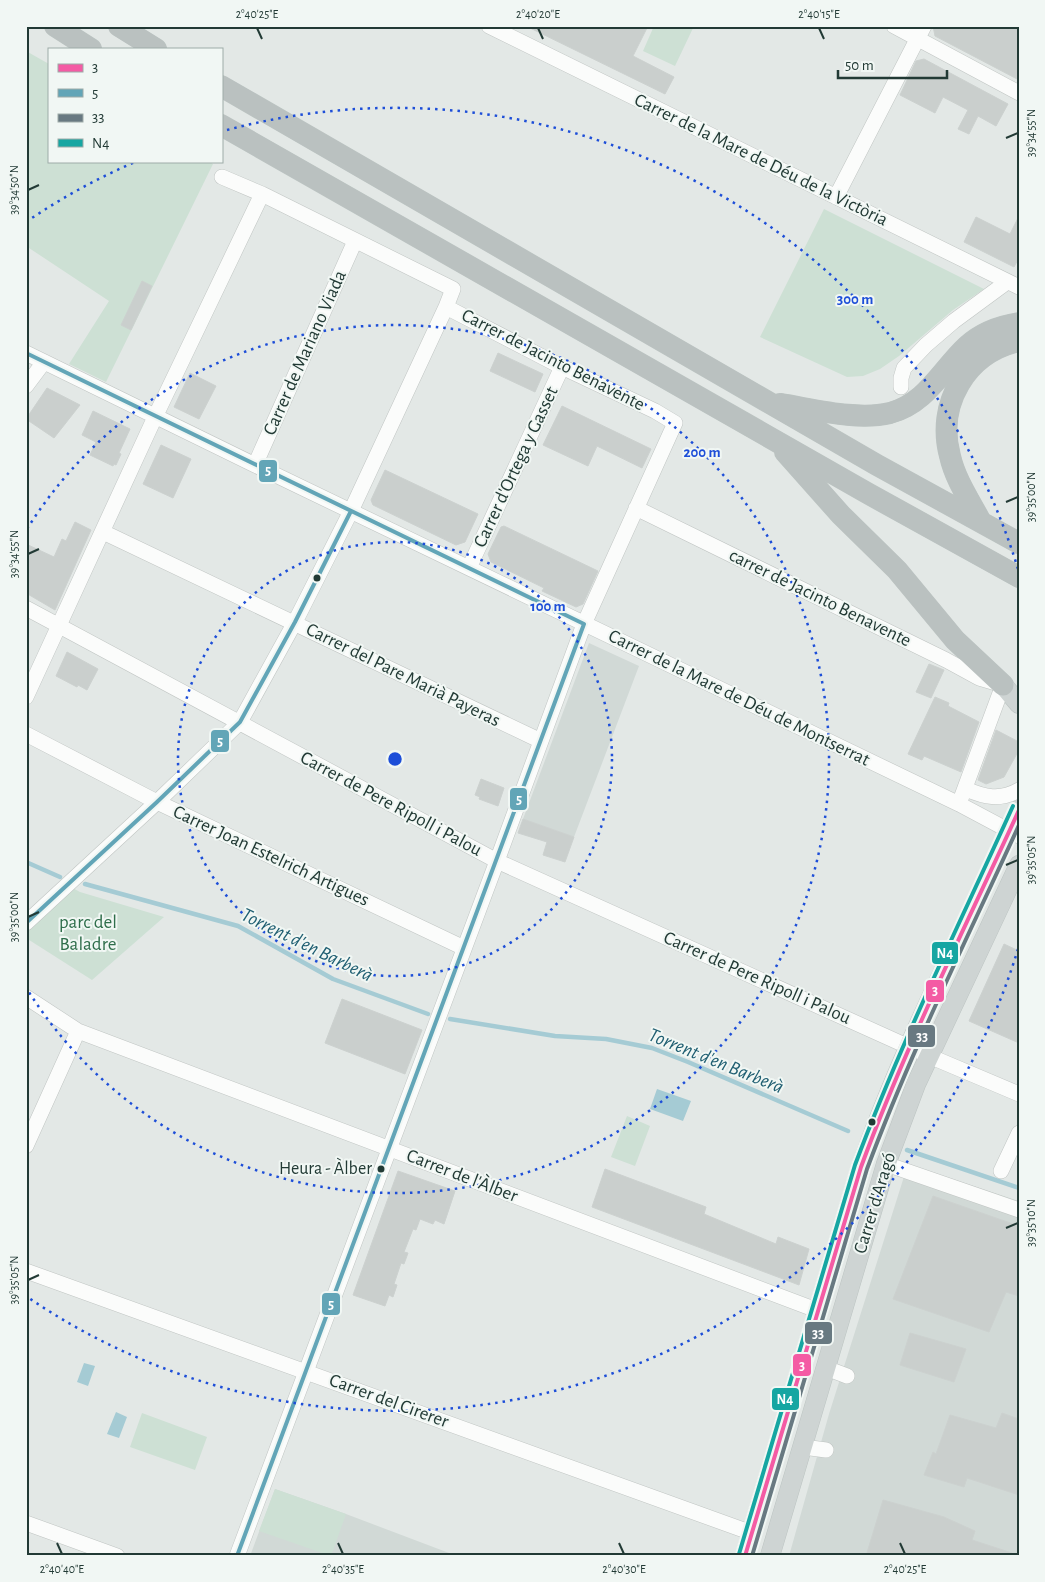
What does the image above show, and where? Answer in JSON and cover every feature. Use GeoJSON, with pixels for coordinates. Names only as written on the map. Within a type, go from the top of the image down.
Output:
{"type":"FeatureCollection","features":[{"type":"Feature","properties":{"kind":"highway"},"geometry":{"type":"LineString","coordinates":[[55,26],[89,48]]}},
{"type":"Feature","properties":{"kind":"highway"},"geometry":{"type":"LineString","coordinates":[[119,26],[154,48]]}},
{"type":"Feature","properties":{"kind":"highway"},"geometry":{"type":"LineString","coordinates":[[222,87],[770,403],[1019,543]]}},
{"type":"Feature","properties":{"kind":"highway"},"geometry":{"type":"LineString","coordinates":[[222,126],[1019,577]]}},
{"type":"Feature","properties":{"kind":"highway"},"geometry":{"type":"LineString","coordinates":[[770,403],[861,416],[891,412],[907,406],[925,393],[968,345],[992,330],[1019,323]]}},
{"type":"Feature","properties":{"kind":"highway"},"geometry":{"type":"LineString","coordinates":[[981,522],[956,474],[950,458],[946,428],[948,412],[952,397],[969,369],[981,357],[995,349],[1019,341]]}},
{"type":"Feature","properties":{"kind":"highway"},"geometry":{"type":"LineString","coordinates":[[773,439],[841,515],[897,570],[955,640],[1011,688]]}},
{"type":"Feature","properties":{"kind":"main road"},"geometry":{"type":"LineString","coordinates":[[1011,688],[1019,704]]}},
{"type":"Feature","properties":{"kind":"main road","name":"Carrer d'Aragó"},"geometry":{"type":"LineString","coordinates":[[745,1556],[875,1126],[909,1047],[1014,833],[1019,809]]}},
{"type":"Feature","properties":{"kind":"main road","name":"Carrer d'Aragó"},"geometry":{"type":"LineString","coordinates":[[770,1556],[886,1164],[916,1084],[1019,865]]}},
{"type":"Feature","properties":{"kind":"main road"},"geometry":{"type":"LineString","coordinates":[[819,1311],[830,1318],[837,1328]]}},
{"type":"Feature","properties":{"kind":"main road"},"geometry":{"type":"LineString","coordinates":[[752,1533],[763,1533],[779,1526]]}},
{"type":"Feature","properties":{"kind":"street","name":"Carrer de la Mare de Déu de la Victòria"},"geometry":{"type":"LineString","coordinates":[[488,26],[506,30],[1013,284]]}},
{"type":"Feature","properties":{"kind":"street"},"geometry":{"type":"LineString","coordinates":[[894,26],[920,32],[1019,93]]}},
{"type":"Feature","properties":{"kind":"street"},"geometry":{"type":"LineString","coordinates":[[836,197],[920,32]]}},
{"type":"Feature","properties":{"kind":"street","name":"Carrer de Jacinto Benavente"},"geometry":{"type":"LineString","coordinates":[[222,177],[262,194],[355,242],[453,289],[446,307],[562,367],[655,411],[675,423],[636,508]]}},
{"type":"Feature","properties":{"kind":"street"},"geometry":{"type":"LineString","coordinates":[[26,697],[262,194]]}},
{"type":"Feature","properties":{"kind":"street","name":"Carrer de Mariano Viada"},"geometry":{"type":"LineString","coordinates":[[255,465],[355,242]]}},
{"type":"Feature","properties":{"kind":"street"},"geometry":{"type":"LineString","coordinates":[[901,387],[904,368],[926,345],[954,321],[1013,284]]}},
{"type":"Feature","properties":{"kind":"street"},"geometry":{"type":"LineString","coordinates":[[26,923],[240,722],[295,622],[350,511],[446,307]]}},
{"type":"Feature","properties":{"kind":"street","name":"Carrer de la Mare de Déu de Montserrat"},"geometry":{"type":"LineString","coordinates":[[26,353],[959,804],[1014,833]]}},
{"type":"Feature","properties":{"kind":"street"},"geometry":{"type":"LineString","coordinates":[[26,386],[44,362]]}},
{"type":"Feature","properties":{"kind":"street","name":"Carrer d'Ortega y Gasset"},"geometry":{"type":"LineString","coordinates":[[469,568],[562,367]]}},
{"type":"Feature","properties":{"kind":"street"},"geometry":{"type":"LineString","coordinates":[[237,1556],[584,624],[636,508]]}},
{"type":"Feature","properties":{"kind":"street","name":"carrer de Jacinto Benavente"},"geometry":{"type":"LineString","coordinates":[[636,508],[979,678],[1011,688]]}},
{"type":"Feature","properties":{"kind":"street","name":"Carrer del Pare Marià Payeras"},"geometry":{"type":"LineString","coordinates":[[103,532],[541,741]]}},
{"type":"Feature","properties":{"kind":"street","name":"Carrer de Pere Ripoll i Palou"},"geometry":{"type":"LineString","coordinates":[[26,608],[497,861],[929,1056],[1019,1094]]}},
{"type":"Feature","properties":{"kind":"street"},"geometry":{"type":"LineString","coordinates":[[959,804],[1011,688]]}},
{"type":"Feature","properties":{"kind":"street","name":"Carrer Joan Estelrich Artigues"},"geometry":{"type":"LineString","coordinates":[[26,734],[157,802],[464,948]]}},
{"type":"Feature","properties":{"kind":"street"},"geometry":{"type":"LineString","coordinates":[[966,789],[992,798],[1012,794],[1019,790]]}},
{"type":"Feature","properties":{"kind":"street","name":"Carrer de l'Àlber"},"geometry":{"type":"LineString","coordinates":[[26,997],[78,1031],[819,1311]]}},
{"type":"Feature","properties":{"kind":"street"},"geometry":{"type":"LineString","coordinates":[[26,1146],[78,1031]]}},
{"type":"Feature","properties":{"kind":"street"},"geometry":{"type":"LineString","coordinates":[[1001,1171],[1019,1133]]}},
{"type":"Feature","properties":{"kind":"street"},"geometry":{"type":"LineString","coordinates":[[886,1164],[1019,1210]]}},
{"type":"Feature","properties":{"kind":"street","name":"Carrer del Cirerer"},"geometry":{"type":"LineString","coordinates":[[26,1271],[752,1533]]}},
{"type":"Feature","properties":{"kind":"street"},"geometry":{"type":"LineString","coordinates":[[826,1368],[847,1376]]}},
{"type":"Feature","properties":{"kind":"street"},"geometry":{"type":"LineString","coordinates":[[802,1446],[826,1450]]}},
{"type":"Feature","properties":{"kind":"street"},"geometry":{"type":"LineString","coordinates":[[26,1523],[117,1556]]}},
{"type":"Feature","properties":{"kind":"shaded area"},"geometry":{"type":"Polygon","coordinates":[[[589,643],[639,666],[574,837],[523,819],[589,643]]]}},
{"type":"Feature","properties":{"kind":"shaded area"},"geometry":{"type":"Polygon","coordinates":[[[908,1164],[1019,1201],[1019,1556],[789,1556],[829,1414],[908,1164]]]}},
{"type":"Feature","properties":{"kind":"shaded area"},"geometry":{"type":"Polygon","coordinates":[[[275,1489],[346,1514],[457,1556],[250,1556],[275,1489]]]}},
{"type":"Feature","properties":{"kind":"green space"},"geometry":{"type":"Polygon","coordinates":[[[654,26],[694,26],[675,66],[643,51],[654,26]]]}},
{"type":"Feature","properties":{"kind":"green space"},"geometry":{"type":"Polygon","coordinates":[[[26,51],[48,63],[48,162],[210,162],[213,164],[106,382],[69,364],[109,301],[26,246],[26,51]]]}},
{"type":"Feature","properties":{"kind":"green space"},"geometry":{"type":"Polygon","coordinates":[[[824,209],[984,289],[953,310],[899,356],[880,369],[863,376],[847,377],[760,337],[824,209]]]}},
{"type":"Feature","properties":{"kind":"green space","name":"parc del Baladre"},"geometry":{"type":"Polygon","coordinates":[[[67,885],[80,892],[164,917],[92,980],[26,938],[26,923],[67,885]]]}},
{"type":"Feature","properties":{"kind":"green space"},"geometry":{"type":"Polygon","coordinates":[[[627,1116],[650,1126],[635,1166],[611,1157],[627,1116]]]}},
{"type":"Feature","properties":{"kind":"green space"},"geometry":{"type":"Polygon","coordinates":[[[142,1413],[207,1437],[195,1470],[130,1447],[142,1413]]]}},
{"type":"Feature","properties":{"kind":"green space"},"geometry":{"type":"Polygon","coordinates":[[[275,1489],[346,1514],[331,1556],[259,1531],[275,1489]]]}},
{"type":"Feature","properties":{"kind":"water"},"geometry":{"type":"Polygon","coordinates":[[[657,1089],[691,1101],[683,1121],[650,1109],[657,1089]]]}},
{"type":"Feature","properties":{"kind":"water"},"geometry":{"type":"Polygon","coordinates":[[[84,1363],[95,1366],[88,1386],[77,1382],[84,1363]]]}},
{"type":"Feature","properties":{"kind":"water"},"geometry":{"type":"Polygon","coordinates":[[[116,1412],[127,1417],[119,1438],[107,1434],[116,1412]]]}},
{"type":"Feature","properties":{"kind":"building"},"geometry":{"type":"Polygon","coordinates":[[[526,26],[648,26],[633,56],[674,77],[665,94],[526,26]]]}},
{"type":"Feature","properties":{"kind":"building"},"geometry":{"type":"Polygon","coordinates":[[[933,26],[1019,26],[1019,80],[935,36],[933,26]]]}},
{"type":"Feature","properties":{"kind":"building"},"geometry":{"type":"Polygon","coordinates":[[[924,59],[1008,104],[996,126],[978,116],[969,134],[958,129],[968,110],[943,97],[935,113],[900,95],[916,61],[924,59]]]}},
{"type":"Feature","properties":{"kind":"building"},"geometry":{"type":"Polygon","coordinates":[[[1019,216],[1019,258],[1014,267],[964,242],[976,217],[1010,234],[1019,216]]]}},
{"type":"Feature","properties":{"kind":"building"},"geometry":{"type":"Polygon","coordinates":[[[142,281],[152,286],[131,330],[121,325],[142,281]]]}},
{"type":"Feature","properties":{"kind":"building"},"geometry":{"type":"Polygon","coordinates":[[[498,353],[543,374],[535,392],[490,371],[498,353]]]}},
{"type":"Feature","properties":{"kind":"building"},"geometry":{"type":"Polygon","coordinates":[[[190,373],[216,386],[199,419],[174,407],[190,373]]]}},
{"type":"Feature","properties":{"kind":"building"},"geometry":{"type":"Polygon","coordinates":[[[47,388],[80,405],[54,438],[26,419],[47,388]]]}},
{"type":"Feature","properties":{"kind":"building"},"geometry":{"type":"Polygon","coordinates":[[[562,406],[651,449],[642,468],[597,446],[588,466],[543,445],[562,406]]]}},
{"type":"Feature","properties":{"kind":"building"},"geometry":{"type":"Polygon","coordinates":[[[93,411],[130,429],[119,453],[121,454],[116,465],[114,464],[113,466],[90,455],[96,442],[82,435],[93,411]]]}},
{"type":"Feature","properties":{"kind":"building"},"geometry":{"type":"Polygon","coordinates":[[[161,445],[191,459],[173,498],[143,484],[161,445]]]}},
{"type":"Feature","properties":{"kind":"building"},"geometry":{"type":"Polygon","coordinates":[[[385,470],[478,514],[465,542],[456,545],[373,505],[371,500],[385,470]]]}},
{"type":"Feature","properties":{"kind":"building"},"geometry":{"type":"Polygon","coordinates":[[[75,522],[91,530],[55,610],[26,593],[26,544],[54,557],[62,539],[66,541],[75,522]]]}},
{"type":"Feature","properties":{"kind":"building"},"geometry":{"type":"Polygon","coordinates":[[[504,526],[598,571],[583,604],[576,607],[542,591],[544,588],[491,562],[488,554],[501,527],[504,526]]]}},
{"type":"Feature","properties":{"kind":"building"},"geometry":{"type":"Polygon","coordinates":[[[67,652],[98,669],[87,690],[56,676],[67,652]]]}},
{"type":"Feature","properties":{"kind":"building"},"geometry":{"type":"Polygon","coordinates":[[[929,664],[944,670],[931,698],[916,692],[929,664]]]}},
{"type":"Feature","properties":{"kind":"building"},"geometry":{"type":"Polygon","coordinates":[[[935,697],[949,703],[948,706],[979,722],[961,772],[924,756],[922,760],[908,754],[935,697]]]}},
{"type":"Feature","properties":{"kind":"building"},"geometry":{"type":"Polygon","coordinates":[[[996,730],[1019,742],[1019,750],[1004,777],[986,784],[978,780],[996,730]]]}},
{"type":"Feature","properties":{"kind":"building"},"geometry":{"type":"Polygon","coordinates":[[[481,779],[504,788],[498,806],[479,799],[480,797],[475,795],[481,779]]]}},
{"type":"Feature","properties":{"kind":"building"},"geometry":{"type":"Polygon","coordinates":[[[523,819],[574,837],[565,862],[543,855],[547,842],[518,833],[523,819]]]}},
{"type":"Feature","properties":{"kind":"building"},"geometry":{"type":"Polygon","coordinates":[[[1004,944],[1019,951],[1019,1043],[969,1021],[1004,944]]]}},
{"type":"Feature","properties":{"kind":"building"},"geometry":{"type":"Polygon","coordinates":[[[342,999],[422,1030],[405,1074],[325,1043],[342,999]]]}},
{"type":"Feature","properties":{"kind":"building"},"geometry":{"type":"Polygon","coordinates":[[[605,1169],[706,1207],[704,1214],[776,1244],[778,1237],[809,1249],[799,1285],[592,1207],[605,1169]]]}},
{"type":"Feature","properties":{"kind":"building"},"geometry":{"type":"Polygon","coordinates":[[[398,1171],[455,1191],[444,1224],[435,1220],[433,1224],[420,1219],[416,1230],[413,1229],[404,1252],[408,1253],[404,1264],[401,1263],[394,1284],[397,1285],[393,1297],[389,1295],[385,1306],[353,1295],[398,1171]]]}},
{"type":"Feature","properties":{"kind":"building"},"geometry":{"type":"Polygon","coordinates":[[[933,1196],[1019,1226],[1019,1296],[1006,1292],[989,1332],[893,1299],[933,1196]]]}},
{"type":"Feature","properties":{"kind":"building"},"geometry":{"type":"Polygon","coordinates":[[[910,1333],[966,1349],[954,1382],[900,1365],[910,1333]]]}},
{"type":"Feature","properties":{"kind":"building"},"geometry":{"type":"Polygon","coordinates":[[[1002,1413],[1019,1419],[1019,1495],[967,1478],[964,1487],[924,1475],[933,1452],[936,1454],[950,1415],[996,1428],[1002,1413]]]}},
{"type":"Feature","properties":{"kind":"building"},"geometry":{"type":"Polygon","coordinates":[[[883,1500],[944,1517],[975,1531],[972,1540],[1012,1553],[1012,1556],[866,1556],[883,1500]]]}},
{"type":"Feature","properties":{"kind":"waterway","name":"Torrent d'en Barberà"},"geometry":{"type":"LineString","coordinates":[[26,862],[60,877]]}},
{"type":"Feature","properties":{"kind":"waterway","name":"Torrent d'en Barberà"},"geometry":{"type":"LineString","coordinates":[[85,884],[238,926],[333,979],[428,1014]]}},
{"type":"Feature","properties":{"kind":"waterway","name":"Torrent d'en Barberà"},"geometry":{"type":"LineString","coordinates":[[450,1019],[555,1036],[606,1039],[652,1048],[848,1131]]}},
{"type":"Feature","properties":{"kind":"waterway","name":"Torrent d'en Barberà"},"geometry":{"type":"LineString","coordinates":[[907,1150],[1019,1188]]}},
{"type":"Feature","properties":{"kind":"transit line","name":"5"},"geometry":{"type":"LineString","coordinates":[[26,353],[584,624],[237,1556]]}},
{"type":"Feature","properties":{"kind":"transit line","name":"5"},"geometry":{"type":"LineString","coordinates":[[26,923],[240,722],[295,622],[351,511]]}},
{"type":"Feature","properties":{"kind":"transit line","name":"N4"},"geometry":{"type":"LineString","coordinates":[[739,1554],[855,1165],[911,1029],[1013,806]]}},
{"type":"Feature","properties":{"kind":"transit line","name":"3"},"geometry":{"type":"LineString","coordinates":[[745,1556],[861,1167],[897,1076],[1019,810]]}},
{"type":"Feature","properties":{"kind":"transit line","name":"33"},"geometry":{"type":"LineString","coordinates":[[752,1556],[867,1169],[921,1038],[1019,825]]}},
{"type":"Feature","properties":{"kind":"place","name":"Heura - Àlber"},"geometry":{"type":"Point","coordinates":[381,1169]}}]}
